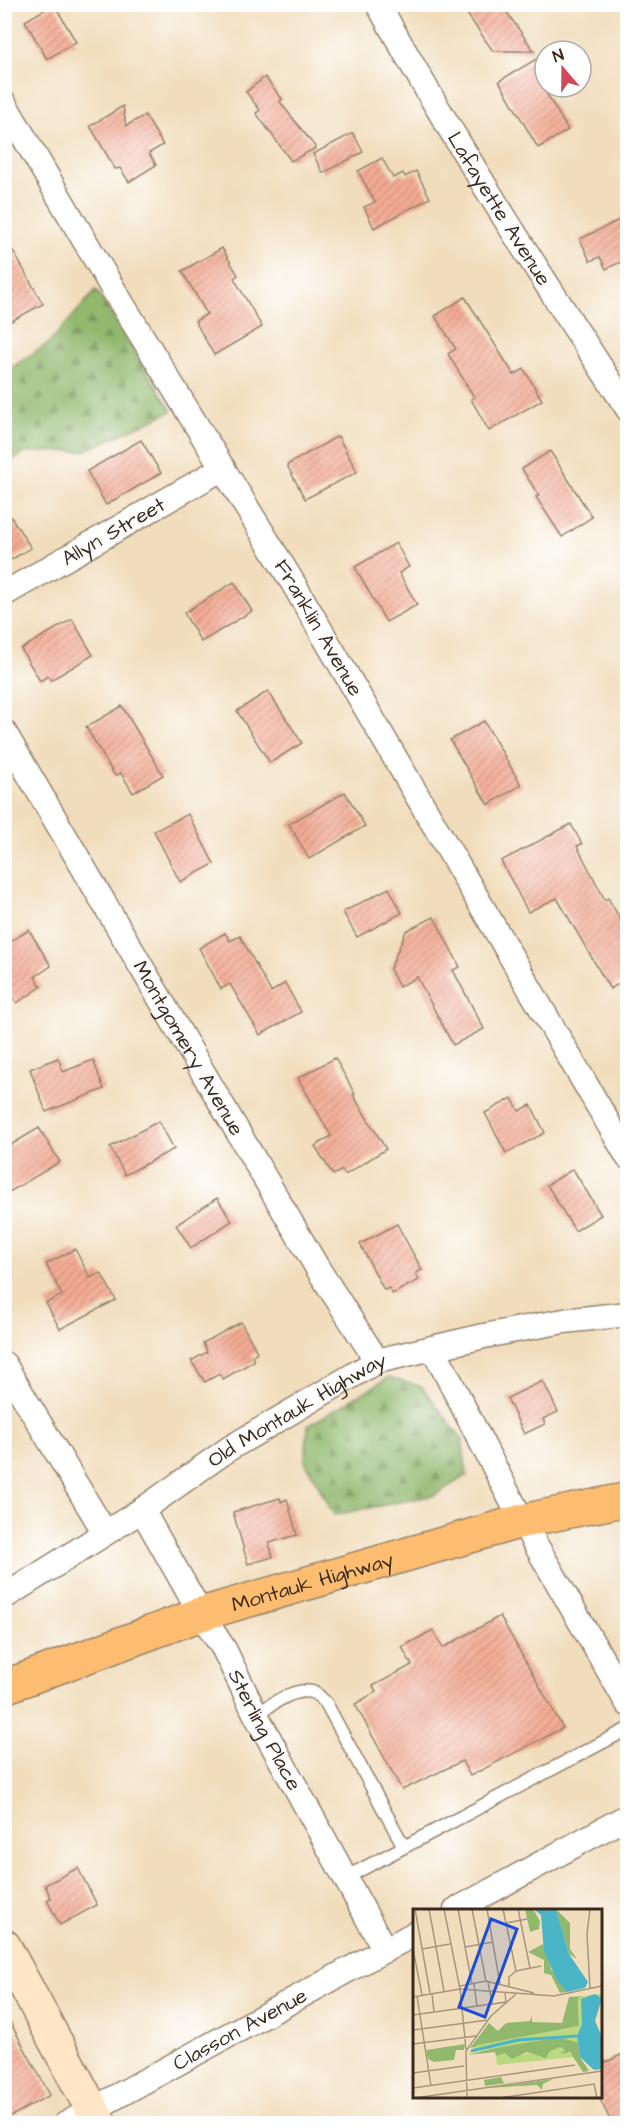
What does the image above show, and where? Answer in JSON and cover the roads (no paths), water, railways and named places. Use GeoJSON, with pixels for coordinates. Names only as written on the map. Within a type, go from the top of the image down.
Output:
{"type":"FeatureCollection","features":[{"type":"Feature","properties":{"kind":"main road","name":"Montauk Highway"},"geometry":{"type":"LineString","coordinates":[[4,1687],[201,1614],[522,1521],[627,1499]]}},
{"type":"Feature","properties":{"kind":"main road"},"geometry":{"type":"LineString","coordinates":[[4,1946],[86,2119]]}},
{"type":"Feature","properties":{"kind":"street","name":"Lafayette Avenue"},"geometry":{"type":"LineString","coordinates":[[378,4],[411,65],[541,277],[627,409]]}},
{"type":"Feature","properties":{"kind":"street","name":"Franklin Avenue"},"geometry":{"type":"LineString","coordinates":[[4,103],[113,289],[299,593],[627,1157]]}},
{"type":"Feature","properties":{"kind":"street","name":"Allyn Street"},"geometry":{"type":"LineString","coordinates":[[4,594],[223,468]]}},
{"type":"Feature","properties":{"kind":"street","name":"Montgomery Avenue"},"geometry":{"type":"LineString","coordinates":[[4,732],[312,1259],[377,1361]]}},
{"type":"Feature","properties":{"kind":"street","name":"Old Montauk Highway"},"geometry":{"type":"LineString","coordinates":[[4,1597],[142,1510],[230,1448],[377,1361],[433,1347],[564,1321],[627,1314]]}},
{"type":"Feature","properties":{"kind":"street"},"geometry":{"type":"LineString","coordinates":[[433,1347],[522,1521],[627,1704]]}},
{"type":"Feature","properties":{"kind":"street"},"geometry":{"type":"LineString","coordinates":[[4,1364],[105,1533]]}},
{"type":"Feature","properties":{"kind":"street","name":"Sterling Place"},"geometry":{"type":"LineString","coordinates":[[142,1510],[201,1614],[224,1649],[256,1715],[385,1950]]}},
{"type":"Feature","properties":{"kind":"street"},"geometry":{"type":"LineString","coordinates":[[460,1909],[627,1816]]}},
{"type":"Feature","properties":{"kind":"street","name":"Classon Avenue"},"geometry":{"type":"LineString","coordinates":[[86,2119],[413,1935]]}},
{"type":"Feature","properties":{"kind":"lane"},"geometry":{"type":"LineString","coordinates":[[256,1715],[280,1700],[299,1692],[315,1693],[326,1703],[404,1845]]}},
{"type":"Feature","properties":{"kind":"lane"},"geometry":{"type":"LineString","coordinates":[[345,1878],[627,1729]]}}]}
